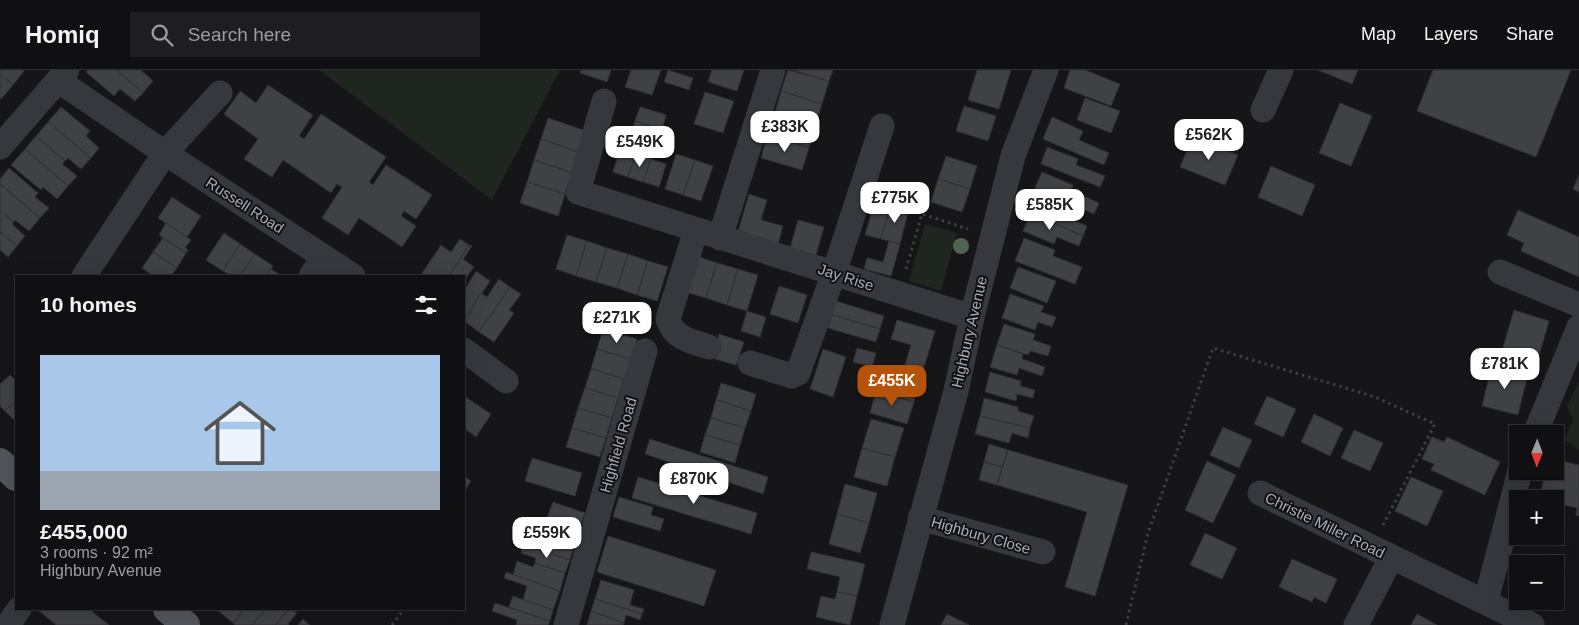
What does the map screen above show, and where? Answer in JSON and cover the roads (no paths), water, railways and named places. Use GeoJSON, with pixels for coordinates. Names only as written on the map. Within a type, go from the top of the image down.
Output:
{"type":"FeatureCollection","features":[{"type":"Feature","properties":{"kind":"main road"},"geometry":{"type":"LineString","coordinates":[[0,462],[15,476]]}},
{"type":"Feature","properties":{"kind":"main road"},"geometry":{"type":"LineString","coordinates":[[168,610],[186,625]]}},
{"type":"Feature","properties":{"kind":"street"},"geometry":{"type":"LineString","coordinates":[[720,238],[773,70]]}},
{"type":"Feature","properties":{"kind":"street","name":"Highbury Avenue"},"geometry":{"type":"LineString","coordinates":[[892,625],[956,391],[972,317],[1013,156],[1046,70]]}},
{"type":"Feature","properties":{"kind":"street"},"geometry":{"type":"LineString","coordinates":[[1263,110],[1281,70]]}},
{"type":"Feature","properties":{"kind":"street"},"geometry":{"type":"LineString","coordinates":[[0,147],[63,75]]}},
{"type":"Feature","properties":{"kind":"street","name":"Russell Road"},"geometry":{"type":"LineString","coordinates":[[63,75],[318,266],[350,275]]}},
{"type":"Feature","properties":{"kind":"street"},"geometry":{"type":"LineString","coordinates":[[85,275],[165,153],[220,93]]}},
{"type":"Feature","properties":{"kind":"street","name":"Jay Rise"},"geometry":{"type":"LineString","coordinates":[[604,101],[578,192],[972,317]]}},
{"type":"Feature","properties":{"kind":"street"},"geometry":{"type":"LineString","coordinates":[[750,363],[792,376],[798,373],[834,273],[882,126]]}},
{"type":"Feature","properties":{"kind":"street"},"geometry":{"type":"LineString","coordinates":[[696,230],[668,320],[671,329],[684,339],[709,347]]}},
{"type":"Feature","properties":{"kind":"street"},"geometry":{"type":"LineString","coordinates":[[1500,272],[1579,305]]}},
{"type":"Feature","properties":{"kind":"street"},"geometry":{"type":"LineString","coordinates":[[1539,425],[1579,327]]}},
{"type":"Feature","properties":{"kind":"street"},"geometry":{"type":"LineString","coordinates":[[465,351],[506,381]]}},
{"type":"Feature","properties":{"kind":"street","name":"Highfield Road"},"geometry":{"type":"LineString","coordinates":[[566,625],[645,351]]}},
{"type":"Feature","properties":{"kind":"street"},"geometry":{"type":"LineString","coordinates":[[1486,602],[1518,480]]}},
{"type":"Feature","properties":{"kind":"street","name":"Christie Miller Road"},"geometry":{"type":"LineString","coordinates":[[1260,493],[1532,625]]}},
{"type":"Feature","properties":{"kind":"street","name":"Highbury Close"},"geometry":{"type":"LineString","coordinates":[[920,518],[1043,552]]}},
{"type":"Feature","properties":{"kind":"street","name":"Christie Miller Road"},"geometry":{"type":"LineString","coordinates":[[1356,625],[1381,553]]}},
{"type":"Feature","properties":{"kind":"street"},"geometry":{"type":"LineString","coordinates":[[8,625],[18,610]]}}]}
